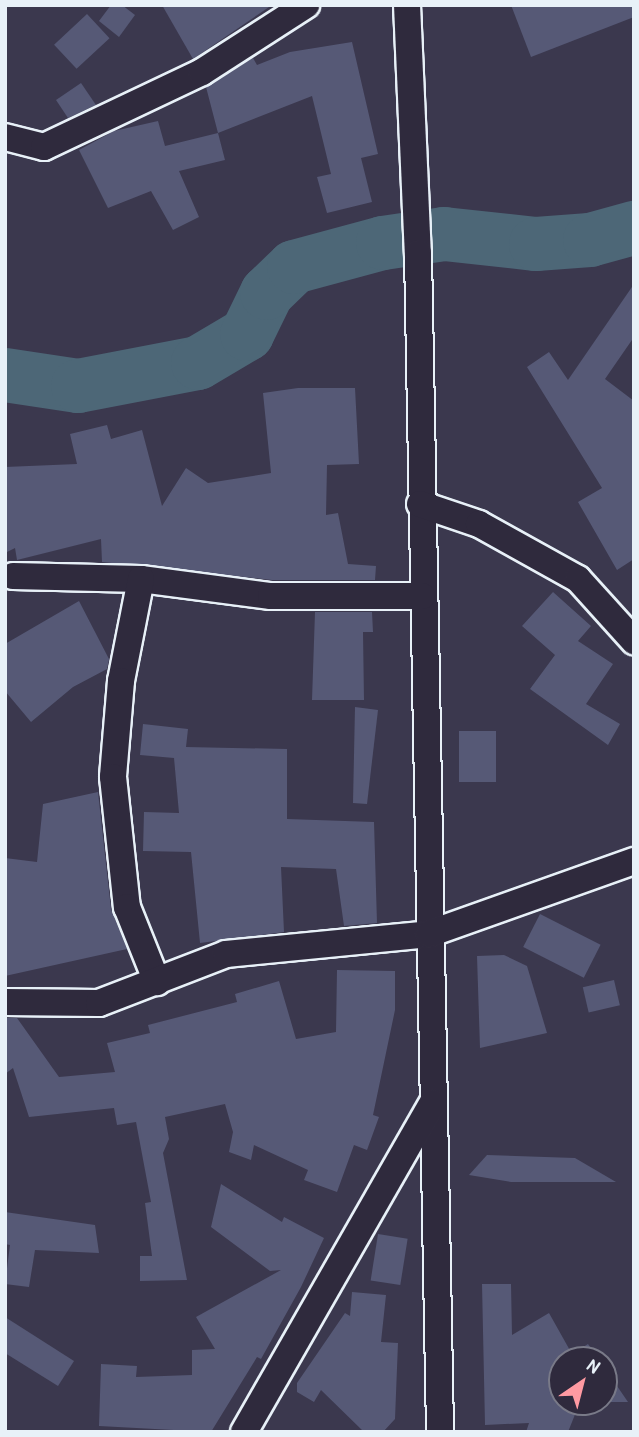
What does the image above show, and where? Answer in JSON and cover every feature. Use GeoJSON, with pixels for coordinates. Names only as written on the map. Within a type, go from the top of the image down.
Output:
{"type":"FeatureCollection","features":[{"type":"Feature","properties":{"kind":"street"},"geometry":{"type":"LineString","coordinates":[[5,136],[44,147],[202,72],[306,5]]}},
{"type":"Feature","properties":{"kind":"street"},"geometry":{"type":"LineString","coordinates":[[407,5],[418,253],[420,504],[440,1432]]}},
{"type":"Feature","properties":{"kind":"street"},"geometry":{"type":"LineString","coordinates":[[420,504],[479,524],[578,579],[634,641]]}},
{"type":"Feature","properties":{"kind":"street"},"geometry":{"type":"LineString","coordinates":[[13,576],[141,579],[271,596],[422,596]]}},
{"type":"Feature","properties":{"kind":"street"},"geometry":{"type":"LineString","coordinates":[[141,579],[117,708],[113,777],[127,907],[157,982]]}},
{"type":"Feature","properties":{"kind":"street"},"geometry":{"type":"LineString","coordinates":[[5,1002],[99,1003],[157,982],[198,960],[226,954],[429,934],[634,861]]}},
{"type":"Feature","properties":{"kind":"street"},"geometry":{"type":"LineString","coordinates":[[244,1432],[433,1102]]}},
{"type":"Feature","properties":{"kind":"building"},"geometry":{"type":"Polygon","coordinates":[[[111,5],[122,5],[135,15],[119,37],[99,21],[111,5]]]}},
{"type":"Feature","properties":{"kind":"building"},"geometry":{"type":"Polygon","coordinates":[[[162,5],[272,5],[193,59],[162,5]]]}},
{"type":"Feature","properties":{"kind":"building"},"geometry":{"type":"Polygon","coordinates":[[[511,5],[634,5],[634,17],[531,57],[511,5]]]}},
{"type":"Feature","properties":{"kind":"building"},"geometry":{"type":"Polygon","coordinates":[[[87,14],[110,38],[77,69],[54,45],[87,14]]]}},
{"type":"Feature","properties":{"kind":"building"},"geometry":{"type":"Polygon","coordinates":[[[352,42],[378,154],[361,158],[372,202],[327,213],[317,177],[331,174],[312,96],[218,133],[206,87],[253,58],[257,65],[290,52],[352,42]]]}},
{"type":"Feature","properties":{"kind":"building"},"geometry":{"type":"Polygon","coordinates":[[[81,83],[96,105],[68,118],[56,100],[81,83]]]}},
{"type":"Feature","properties":{"kind":"building"},"geometry":{"type":"Polygon","coordinates":[[[158,121],[165,146],[218,133],[225,160],[179,171],[199,217],[173,230],[151,191],[108,208],[79,150],[114,131],[158,121]]]}},
{"type":"Feature","properties":{"kind":"building"},"geometry":{"type":"Polygon","coordinates":[[[634,284],[634,337],[605,379],[634,401],[634,559],[617,570],[578,502],[602,488],[527,367],[549,352],[568,380],[634,284]]]}},
{"type":"Feature","properties":{"kind":"building"},"geometry":{"type":"Polygon","coordinates":[[[298,388],[355,388],[359,464],[327,465],[326,515],[338,513],[348,564],[376,566],[375,580],[272,580],[102,562],[101,539],[17,560],[15,548],[5,553],[5,467],[77,464],[70,434],[107,425],[111,439],[142,430],[162,506],[186,468],[208,483],[271,473],[263,393],[298,388]]]}},
{"type":"Feature","properties":{"kind":"building"},"geometry":{"type":"Polygon","coordinates":[[[553,592],[591,626],[578,641],[613,664],[586,704],[620,724],[608,745],[530,689],[555,655],[522,626],[553,592]]]}},
{"type":"Feature","properties":{"kind":"building"},"geometry":{"type":"Polygon","coordinates":[[[79,601],[109,659],[107,669],[73,687],[31,722],[5,691],[5,644],[79,601]]]}},
{"type":"Feature","properties":{"kind":"building"},"geometry":{"type":"Polygon","coordinates":[[[315,612],[372,612],[373,632],[363,632],[364,700],[312,700],[315,612]]]}},
{"type":"Feature","properties":{"kind":"building"},"geometry":{"type":"Polygon","coordinates":[[[355,707],[378,710],[367,804],[353,803],[355,707]]]}},
{"type":"Feature","properties":{"kind":"building"},"geometry":{"type":"Polygon","coordinates":[[[143,724],[188,729],[186,747],[287,749],[287,819],[374,822],[377,923],[344,926],[336,869],[281,867],[284,932],[200,943],[191,852],[143,851],[144,812],[179,813],[174,758],[140,755],[143,724]]]}},
{"type":"Feature","properties":{"kind":"building"},"geometry":{"type":"Polygon","coordinates":[[[459,731],[496,731],[496,782],[459,782],[459,731]]]}},
{"type":"Feature","properties":{"kind":"building"},"geometry":{"type":"Polygon","coordinates":[[[98,792],[111,909],[127,949],[5,976],[5,858],[37,862],[43,804],[98,792]]]}},
{"type":"Feature","properties":{"kind":"building"},"geometry":{"type":"Polygon","coordinates":[[[540,914],[601,945],[584,978],[523,947],[540,914]]]}},
{"type":"Feature","properties":{"kind":"building"},"geometry":{"type":"Polygon","coordinates":[[[504,955],[527,966],[547,1033],[480,1048],[477,956],[504,955]]]}},
{"type":"Feature","properties":{"kind":"building"},"geometry":{"type":"Polygon","coordinates":[[[337,970],[395,971],[395,1010],[373,1115],[379,1117],[367,1150],[354,1145],[337,1192],[304,1180],[308,1170],[254,1145],[251,1160],[229,1152],[233,1132],[225,1104],[165,1117],[169,1139],[163,1153],[187,1280],[140,1281],[140,1256],[152,1256],[145,1203],[151,1202],[136,1122],[117,1125],[114,1108],[29,1117],[13,1068],[5,1074],[5,1018],[17,1018],[59,1077],[115,1072],[107,1043],[150,1033],[148,1025],[237,1002],[235,994],[279,981],[296,1039],[336,1032],[337,970]]]}},
{"type":"Feature","properties":{"kind":"building"},"geometry":{"type":"Polygon","coordinates":[[[614,980],[620,1005],[589,1013],[583,987],[614,980]]]}},
{"type":"Feature","properties":{"kind":"building"},"geometry":{"type":"Polygon","coordinates":[[[487,1155],[575,1158],[616,1182],[511,1182],[469,1175],[487,1155]]]}},
{"type":"Feature","properties":{"kind":"building"},"geometry":{"type":"Polygon","coordinates":[[[221,1184],[282,1222],[284,1217],[324,1238],[301,1287],[261,1359],[257,1357],[211,1432],[99,1426],[101,1364],[137,1366],[136,1377],[192,1375],[192,1350],[215,1349],[196,1317],[281,1270],[270,1271],[211,1227],[221,1184]]]}},
{"type":"Feature","properties":{"kind":"building"},"geometry":{"type":"Polygon","coordinates":[[[5,1212],[95,1225],[99,1253],[35,1250],[29,1287],[5,1284],[10,1245],[5,1244],[5,1212]]]}},
{"type":"Feature","properties":{"kind":"building"},"geometry":{"type":"Polygon","coordinates":[[[378,1234],[408,1239],[400,1285],[371,1280],[378,1234]]]}},
{"type":"Feature","properties":{"kind":"building"},"geometry":{"type":"Polygon","coordinates":[[[482,1284],[511,1284],[512,1335],[549,1313],[568,1346],[548,1346],[548,1416],[574,1416],[568,1432],[526,1432],[529,1423],[485,1425],[482,1284]]]}},
{"type":"Feature","properties":{"kind":"building"},"geometry":{"type":"Polygon","coordinates":[[[352,1292],[386,1295],[381,1342],[398,1343],[395,1419],[383,1432],[364,1432],[321,1390],[314,1402],[297,1392],[297,1383],[345,1313],[350,1316],[352,1292]]]}},
{"type":"Feature","properties":{"kind":"building"},"geometry":{"type":"Polygon","coordinates":[[[5,1317],[74,1361],[58,1386],[5,1353],[5,1317]]]}},
{"type":"Feature","properties":{"kind":"building"},"geometry":{"type":"Polygon","coordinates":[[[618,1387],[628,1402],[618,1402],[618,1387]]]}},
{"type":"Feature","properties":{"kind":"waterway"},"geometry":{"type":"LineString","coordinates":[[5,375],[78,386],[198,363],[247,334],[267,293],[294,267],[383,243],[444,234],[536,244],[590,240],[634,228]]}}]}
